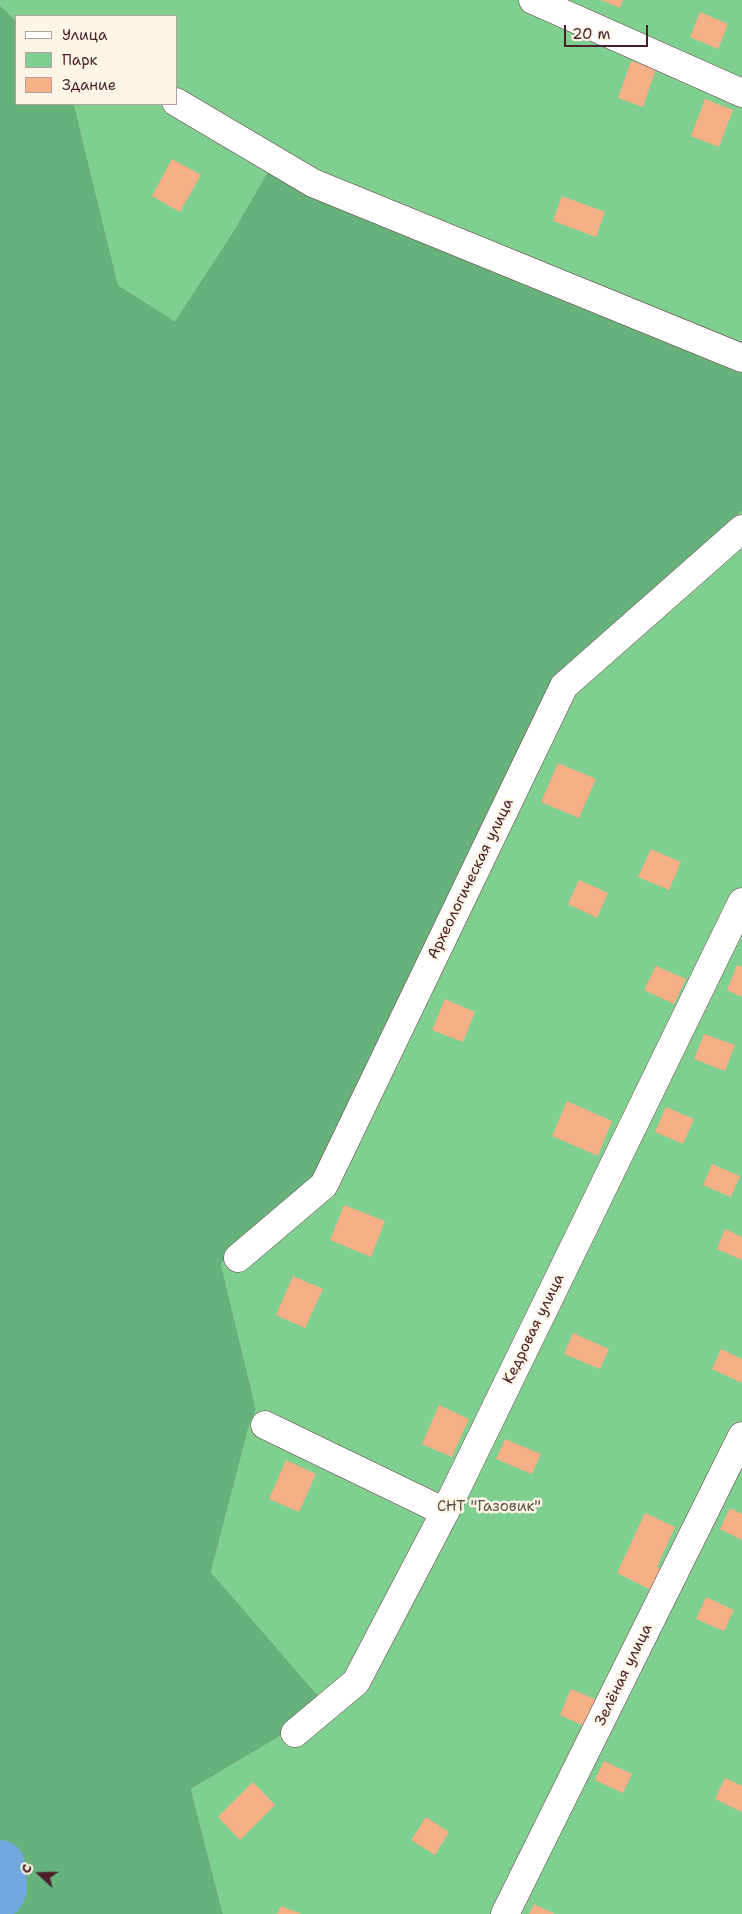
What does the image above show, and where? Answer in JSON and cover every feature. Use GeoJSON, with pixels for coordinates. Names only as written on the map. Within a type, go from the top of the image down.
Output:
{"type":"FeatureCollection","features":[{"type":"Feature","properties":{"kind":"street"},"geometry":{"type":"LineString","coordinates":[[533,0],[742,93]]}},
{"type":"Feature","properties":{"kind":"street"},"geometry":{"type":"LineString","coordinates":[[178,103],[314,183],[742,358]]}},
{"type":"Feature","properties":{"kind":"street","name":"Археологическая улица"},"geometry":{"type":"LineString","coordinates":[[238,1258],[324,1186],[564,686],[742,529]]}},
{"type":"Feature","properties":{"kind":"street","name":"Кедровая улица"},"geometry":{"type":"LineString","coordinates":[[295,1733],[356,1682],[445,1512],[742,902]]}},
{"type":"Feature","properties":{"kind":"street"},"geometry":{"type":"LineString","coordinates":[[265,1425],[445,1512]]}},
{"type":"Feature","properties":{"kind":"street","name":"Зелёная улица"},"geometry":{"type":"LineString","coordinates":[[505,1914],[742,1436]]}},
{"type":"Feature","properties":{"kind":"green space"},"geometry":{"type":"Polygon","coordinates":[[[0,0],[742,0],[742,372],[267,173],[231,235],[175,321],[118,285],[74,105],[178,105],[178,15],[15,15],[15,20],[0,5],[0,0]]]}},
{"type":"Feature","properties":{"kind":"green space"},"geometry":{"type":"Polygon","coordinates":[[[0,5],[15,20],[15,105],[74,105],[118,285],[175,321],[231,235],[267,173],[742,372],[742,511],[556,680],[318,1175],[221,1264],[256,1409],[249,1426],[211,1572],[320,1698],[277,1738],[191,1789],[223,1914],[0,1914],[0,5]]]}},
{"type":"Feature","properties":{"kind":"green space","name":"СНТ \"Газовик\""},"geometry":{"type":"Polygon","coordinates":[[[742,511],[742,1914],[223,1914],[191,1789],[277,1738],[320,1698],[211,1572],[249,1426],[256,1409],[221,1264],[318,1175],[556,680],[742,511]]]}},
{"type":"Feature","properties":{"kind":"building"},"geometry":{"type":"Polygon","coordinates":[[[601,0],[623,0],[620,8],[601,0]]]}},
{"type":"Feature","properties":{"kind":"building"},"geometry":{"type":"Polygon","coordinates":[[[700,12],[728,24],[718,49],[690,37],[700,12]]]}},
{"type":"Feature","properties":{"kind":"building"},"geometry":{"type":"Polygon","coordinates":[[[631,61],[656,69],[643,107],[618,98],[631,61]]]}},
{"type":"Feature","properties":{"kind":"building"},"geometry":{"type":"Polygon","coordinates":[[[705,99],[733,110],[719,147],[691,136],[705,99]]]}},
{"type":"Feature","properties":{"kind":"building"},"geometry":{"type":"Polygon","coordinates":[[[172,159],[201,175],[180,212],[152,196],[172,159]]]}},
{"type":"Feature","properties":{"kind":"building"},"geometry":{"type":"Polygon","coordinates":[[[562,196],[605,212],[596,237],[553,221],[562,196]]]}},
{"type":"Feature","properties":{"kind":"building"},"geometry":{"type":"Polygon","coordinates":[[[558,763],[596,779],[579,818],[541,802],[558,763]]]}},
{"type":"Feature","properties":{"kind":"building"},"geometry":{"type":"Polygon","coordinates":[[[651,849],[681,862],[669,890],[638,877],[651,849]]]}},
{"type":"Feature","properties":{"kind":"building"},"geometry":{"type":"Polygon","coordinates":[[[579,880],[608,893],[597,918],[568,904],[579,880]]]}},
{"type":"Feature","properties":{"kind":"building"},"geometry":{"type":"Polygon","coordinates":[[[737,965],[742,967],[742,997],[727,990],[737,965]]]}},
{"type":"Feature","properties":{"kind":"building"},"geometry":{"type":"Polygon","coordinates":[[[656,966],[686,979],[674,1004],[644,990],[656,966]]]}},
{"type":"Feature","properties":{"kind":"building"},"geometry":{"type":"Polygon","coordinates":[[[445,999],[475,1012],[463,1042],[432,1030],[445,999]]]}},
{"type":"Feature","properties":{"kind":"building"},"geometry":{"type":"Polygon","coordinates":[[[704,1034],[735,1045],[725,1071],[694,1059],[704,1034]]]}},
{"type":"Feature","properties":{"kind":"building"},"geometry":{"type":"Polygon","coordinates":[[[567,1101],[612,1121],[598,1156],[552,1136],[567,1101]]]}},
{"type":"Feature","properties":{"kind":"building"},"geometry":{"type":"Polygon","coordinates":[[[666,1107],[694,1119],[683,1144],[655,1132],[666,1107]]]}},
{"type":"Feature","properties":{"kind":"building"},"geometry":{"type":"Polygon","coordinates":[[[712,1164],[740,1176],[731,1197],[703,1185],[712,1164]]]}},
{"type":"Feature","properties":{"kind":"building"},"geometry":{"type":"Polygon","coordinates":[[[344,1205],[385,1221],[371,1257],[330,1240],[344,1205]]]}},
{"type":"Feature","properties":{"kind":"building"},"geometry":{"type":"Polygon","coordinates":[[[725,1229],[742,1237],[742,1260],[717,1249],[725,1229]]]}},
{"type":"Feature","properties":{"kind":"building"},"geometry":{"type":"Polygon","coordinates":[[[293,1276],[323,1289],[305,1328],[276,1315],[293,1276]]]}},
{"type":"Feature","properties":{"kind":"building"},"geometry":{"type":"Polygon","coordinates":[[[573,1333],[609,1349],[600,1369],[564,1354],[573,1333]]]}},
{"type":"Feature","properties":{"kind":"building"},"geometry":{"type":"Polygon","coordinates":[[[721,1349],[742,1359],[742,1383],[712,1369],[721,1349]]]}},
{"type":"Feature","properties":{"kind":"building"},"geometry":{"type":"Polygon","coordinates":[[[439,1405],[469,1419],[452,1457],[422,1444],[439,1405]]]}},
{"type":"Feature","properties":{"kind":"building"},"geometry":{"type":"Polygon","coordinates":[[[505,1439],[541,1454],[532,1474],[496,1459],[505,1439]]]}},
{"type":"Feature","properties":{"kind":"building"},"geometry":{"type":"Polygon","coordinates":[[[286,1460],[316,1474],[299,1512],[269,1499],[286,1460]]]}},
{"type":"Feature","properties":{"kind":"building"},"geometry":{"type":"Polygon","coordinates":[[[730,1508],[742,1514],[742,1540],[720,1529],[730,1508]]]}},
{"type":"Feature","properties":{"kind":"building"},"geometry":{"type":"Polygon","coordinates":[[[645,1513],[675,1527],[657,1567],[661,1569],[651,1590],[617,1573],[645,1513]]]}},
{"type":"Feature","properties":{"kind":"building"},"geometry":{"type":"Polygon","coordinates":[[[706,1597],[734,1610],[724,1631],[696,1619],[706,1597]]]}},
{"type":"Feature","properties":{"kind":"building"},"geometry":{"type":"Polygon","coordinates":[[[571,1689],[597,1700],[586,1727],[560,1715],[571,1689]]]}},
{"type":"Feature","properties":{"kind":"building"},"geometry":{"type":"Polygon","coordinates":[[[604,1761],[632,1774],[623,1793],[595,1780],[604,1761]]]}},
{"type":"Feature","properties":{"kind":"building"},"geometry":{"type":"Polygon","coordinates":[[[725,1778],[742,1786],[742,1812],[715,1799],[725,1778]]]}},
{"type":"Feature","properties":{"kind":"building"},"geometry":{"type":"Polygon","coordinates":[[[253,1782],[275,1805],[240,1840],[218,1817],[253,1782]]]}},
{"type":"Feature","properties":{"kind":"building"},"geometry":{"type":"Polygon","coordinates":[[[426,1817],[449,1832],[435,1855],[411,1840],[426,1817]]]}},
{"type":"Feature","properties":{"kind":"building"},"geometry":{"type":"Polygon","coordinates":[[[534,1904],[555,1914],[529,1914],[534,1904]]]}},
{"type":"Feature","properties":{"kind":"building"},"geometry":{"type":"Polygon","coordinates":[[[281,1906],[302,1914],[277,1914],[281,1906]]]}},
{"type":"Feature","properties":{"kind":"waterway"},"geometry":{"type":"LineString","coordinates":[[0,1865],[2,1888],[0,1893]]}}]}
